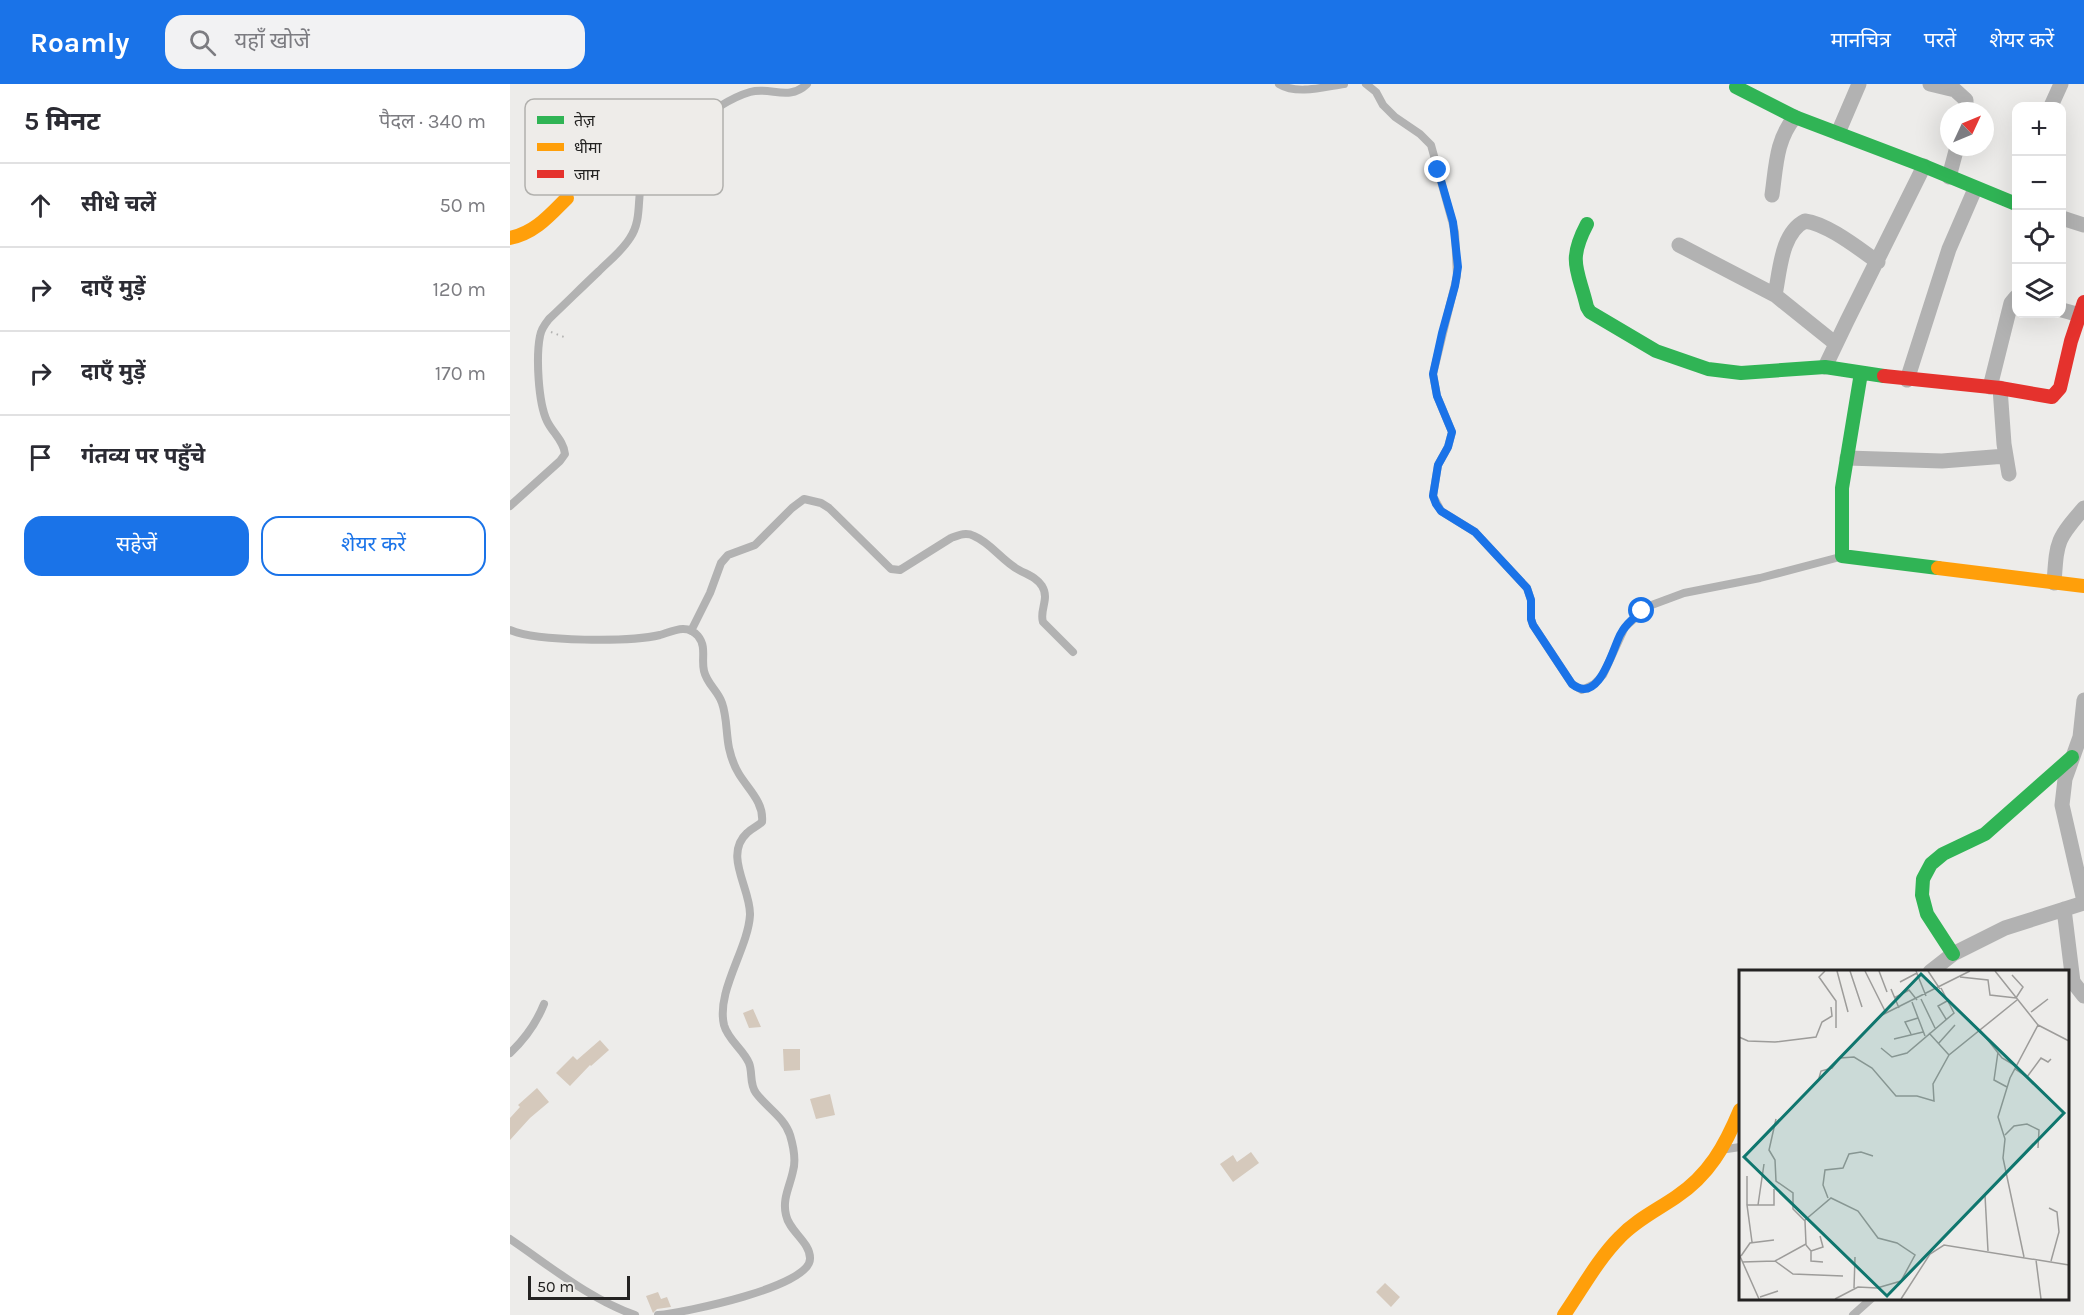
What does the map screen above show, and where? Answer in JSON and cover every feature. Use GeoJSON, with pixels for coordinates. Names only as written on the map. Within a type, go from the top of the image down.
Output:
{"type":"FeatureCollection","features":[{"type":"Feature","properties":{"kind":"street"},"geometry":{"type":"LineString","coordinates":[[1838,133],[1859,84]]}},
{"type":"Feature","properties":{"kind":"street"},"geometry":{"type":"LineString","coordinates":[[1930,84],[1958,92],[1966,102]]}},
{"type":"Feature","properties":{"kind":"street"},"geometry":{"type":"LineString","coordinates":[[2054,102],[2061,84]]}},
{"type":"Feature","properties":{"kind":"street"},"geometry":{"type":"LineString","coordinates":[[1736,87],[1764,91],[1795,117],[1924,166],[1976,189],[2012,197]]}},
{"type":"Feature","properties":{"kind":"street"},"geometry":{"type":"LineString","coordinates":[[1772,195],[1777,151],[1787,127],[1795,117]]}},
{"type":"Feature","properties":{"kind":"street"},"geometry":{"type":"LineString","coordinates":[[1949,177],[1955,156]]}},
{"type":"Feature","properties":{"kind":"street"},"geometry":{"type":"LineString","coordinates":[[1826,367],[1924,166]]}},
{"type":"Feature","properties":{"kind":"street"},"geometry":{"type":"LineString","coordinates":[[1906,380],[1949,249],[1976,189]]}},
{"type":"Feature","properties":{"kind":"street"},"geometry":{"type":"LineString","coordinates":[[510,238],[523,237],[531,233],[567,198]]}},
{"type":"Feature","properties":{"kind":"street"},"geometry":{"type":"LineString","coordinates":[[2066,220],[2084,225]]}},
{"type":"Feature","properties":{"kind":"street"},"geometry":{"type":"LineString","coordinates":[[1775,295],[1785,245],[1795,229],[1805,221],[1812,222],[1839,236],[1878,262]]}},
{"type":"Feature","properties":{"kind":"street"},"geometry":{"type":"LineString","coordinates":[[1587,224],[1577,242],[1573,256],[1590,312],[1598,319],[1656,351],[1708,369],[1741,373],[1826,367],[1906,380],[1995,388],[2048,397],[2056,395],[2060,388],[2071,340],[2082,309],[2066,310]]}},
{"type":"Feature","properties":{"kind":"street"},"geometry":{"type":"LineString","coordinates":[[1678,244],[1775,295],[1836,344]]}},
{"type":"Feature","properties":{"kind":"street"},"geometry":{"type":"LineString","coordinates":[[2009,474],[1995,388],[2012,302]]}},
{"type":"Feature","properties":{"kind":"street"},"geometry":{"type":"LineString","coordinates":[[1861,373],[1842,488],[1842,556],[2084,586]]}},
{"type":"Feature","properties":{"kind":"street"},"geometry":{"type":"LineString","coordinates":[[1847,458],[1942,461],[2006,456]]}},
{"type":"Feature","properties":{"kind":"street"},"geometry":{"type":"LineString","coordinates":[[2054,582],[2058,542],[2064,531],[2084,508]]}},
{"type":"Feature","properties":{"kind":"street"},"geometry":{"type":"LineString","coordinates":[[1933,970],[1953,954],[2005,927],[2084,902],[2062,805],[2065,778],[2080,737],[2084,700]]}},
{"type":"Feature","properties":{"kind":"street"},"geometry":{"type":"LineString","coordinates":[[1953,954],[1927,914],[1922,895],[1923,879],[1931,864],[1943,854],[1985,834],[2072,757]]}},
{"type":"Feature","properties":{"kind":"street"},"geometry":{"type":"LineString","coordinates":[[2064,909],[2073,982],[2084,996]]}},
{"type":"Feature","properties":{"kind":"street"},"geometry":{"type":"LineString","coordinates":[[1564,1315],[1619,1238],[1631,1226],[1694,1184],[1713,1164],[1723,1149],[1739,1112]]}},
{"type":"Feature","properties":{"kind":"lane"},"geometry":{"type":"LineString","coordinates":[[723,105],[750,92],[758,90],[797,92],[807,84]]}},
{"type":"Feature","properties":{"kind":"lane"},"geometry":{"type":"LineString","coordinates":[[1279,84],[1286,88],[1313,89],[1344,84]]}},
{"type":"Feature","properties":{"kind":"lane"},"geometry":{"type":"LineString","coordinates":[[1366,84],[1376,92],[1383,105],[1395,117],[1420,134],[1431,145],[1455,232],[1457,276],[1433,374],[1437,396],[1452,432],[1448,447],[1438,465],[1433,496],[1441,511],[1475,532],[1527,588],[1531,600],[1533,625],[1572,684],[1582,690],[1594,684],[1603,675],[1625,627],[1649,606],[1684,592],[1760,578],[1842,556]]}},
{"type":"Feature","properties":{"kind":"lane"},"geometry":{"type":"LineString","coordinates":[[510,506],[563,459],[565,454],[563,445],[544,413],[539,352],[543,328],[549,319],[618,253],[632,236],[638,219],[641,195]]}},
{"type":"Feature","properties":{"kind":"lane"},"geometry":{"type":"LineString","coordinates":[[690,630],[728,555],[755,545],[804,499],[821,502],[829,508],[891,569],[900,570],[960,534],[975,536],[1012,566],[1036,579],[1042,586],[1046,597],[1041,616],[1043,622],[1072,652]]}},
{"type":"Feature","properties":{"kind":"lane"},"geometry":{"type":"LineString","coordinates":[[510,630],[532,636],[592,639],[643,637],[680,628],[690,630],[699,637],[702,643],[707,681],[720,697],[723,705],[734,764],[755,796],[762,814],[762,822],[748,832],[740,847],[739,869],[750,907],[749,926],[727,993],[723,1015],[724,1026],[748,1061],[750,1079],[756,1093],[781,1119],[789,1132],[794,1167],[786,1192],[785,1214],[791,1227],[808,1250],[811,1260],[799,1275],[746,1296],[681,1312],[658,1315]]}},
{"type":"Feature","properties":{"kind":"lane"},"geometry":{"type":"LineString","coordinates":[[510,1053],[535,1025],[544,1004]]}},
{"type":"Feature","properties":{"kind":"lane"},"geometry":{"type":"LineString","coordinates":[[1723,1149],[1739,1147]]}},
{"type":"Feature","properties":{"kind":"lane"},"geometry":{"type":"LineString","coordinates":[[510,1239],[614,1307],[635,1315]]}},
{"type":"Feature","properties":{"kind":"lane"},"geometry":{"type":"LineString","coordinates":[[1853,1315],[1871,1300]]}},
{"type":"Feature","properties":{"kind":"building"},"geometry":{"type":"Polygon","coordinates":[[[753,1009],[761,1027],[749,1028],[743,1013],[753,1009]]]}},
{"type":"Feature","properties":{"kind":"building"},"geometry":{"type":"Polygon","coordinates":[[[600,1040],[609,1050],[590,1065],[570,1086],[556,1073],[573,1056],[577,1060],[600,1040]]]}},
{"type":"Feature","properties":{"kind":"building"},"geometry":{"type":"Polygon","coordinates":[[[783,1049],[800,1049],[800,1070],[784,1071],[783,1049]]]}},
{"type":"Feature","properties":{"kind":"building"},"geometry":{"type":"Polygon","coordinates":[[[537,1088],[549,1102],[510,1140],[510,1118],[520,1107],[518,1105],[537,1088]]]}},
{"type":"Feature","properties":{"kind":"building"},"geometry":{"type":"Polygon","coordinates":[[[830,1094],[835,1115],[816,1119],[810,1099],[830,1094]]]}},
{"type":"Feature","properties":{"kind":"building"},"geometry":{"type":"Polygon","coordinates":[[[1251,1152],[1259,1163],[1233,1182],[1220,1164],[1233,1155],[1237,1162],[1251,1152]]]}},
{"type":"Feature","properties":{"kind":"building"},"geometry":{"type":"Polygon","coordinates":[[[1385,1283],[1400,1297],[1391,1307],[1376,1292],[1385,1283]]]}},
{"type":"Feature","properties":{"kind":"building"},"geometry":{"type":"Polygon","coordinates":[[[658,1292],[661,1299],[667,1297],[671,1307],[657,1309],[653,1313],[646,1296],[658,1292]]]}},
{"type":"Feature","properties":{"kind":"traffic: fast"},"geometry":{"type":"LineString","coordinates":[[1736,87],[1795,117],[2012,202]]}},
{"type":"Feature","properties":{"kind":"traffic: fast"},"geometry":{"type":"LineString","coordinates":[[1587,224],[1577,248],[1576,257],[1587,307],[1590,312],[1656,351],[1708,369],[1741,373],[1825,367],[1884,376]]}},
{"type":"Feature","properties":{"kind":"traffic: fast"},"geometry":{"type":"LineString","coordinates":[[1861,373],[1842,488],[1842,556],[1938,568]]}},
{"type":"Feature","properties":{"kind":"traffic: fast"},"geometry":{"type":"LineString","coordinates":[[1953,954],[1927,914],[1922,895],[1923,879],[1931,864],[1943,854],[1985,834],[2072,757]]}},
{"type":"Feature","properties":{"kind":"traffic: slow"},"geometry":{"type":"LineString","coordinates":[[510,238],[535,228],[567,198]]}},
{"type":"Feature","properties":{"kind":"traffic: slow"},"geometry":{"type":"LineString","coordinates":[[1938,568],[2084,586]]}},
{"type":"Feature","properties":{"kind":"traffic: slow"},"geometry":{"type":"LineString","coordinates":[[1564,1315],[1597,1264],[1620,1237],[1640,1220],[1688,1188],[1707,1169],[1722,1148],[1739,1112]]}},
{"type":"Feature","properties":{"kind":"traffic: jam"},"geometry":{"type":"LineString","coordinates":[[1884,376],[2000,388],[2052,397],[2060,388],[2071,341],[2084,302]]}},
{"type":"Feature","properties":{"kind":"route"},"geometry":{"type":"LineString","coordinates":[[1438,170],[1453,222],[1458,267],[1433,374],[1440,407],[1452,432],[1451,440],[1438,465],[1433,496],[1436,504],[1441,511],[1475,532],[1527,588],[1530,593],[1533,625],[1572,684],[1577,688],[1582,690],[1587,688],[1603,675],[1620,635],[1642,611]]}}]}
